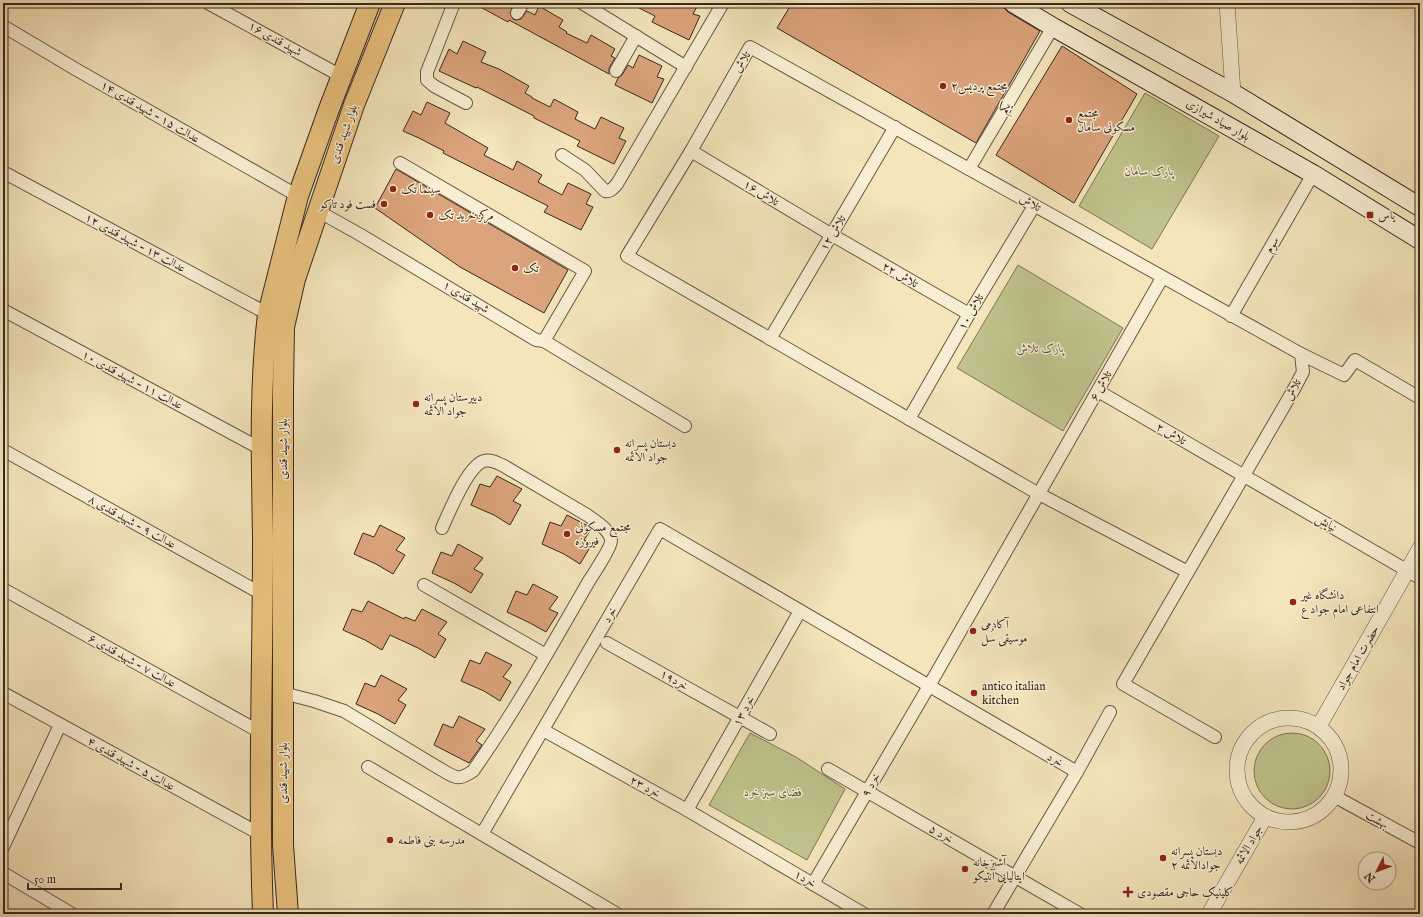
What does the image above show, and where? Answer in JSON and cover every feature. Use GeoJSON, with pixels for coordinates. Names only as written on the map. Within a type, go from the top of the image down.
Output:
{"type":"FeatureCollection","features":[{"type":"Feature","properties":{"kind":"main road","name":"بلوار شهید قندی"},"geometry":{"type":"LineString","coordinates":[[288,914],[283,845],[282,498],[284,327],[295,278],[354,105],[395,3]]}},
{"type":"Feature","properties":{"kind":"main road","name":"بلوار صیاد شیرازی"},"geometry":{"type":"LineString","coordinates":[[1013,3],[1314,174],[1418,235]]}},
{"type":"Feature","properties":{"kind":"main road"},"geometry":{"type":"LineString","coordinates":[[1070,3],[1233,93],[1420,207]]}},
{"type":"Feature","properties":{"kind":"main road","name":"بلوار شهید قندی"},"geometry":{"type":"LineString","coordinates":[[263,914],[260,834],[262,594],[261,449],[262,391],[268,314],[298,196],[365,5]]}},
{"type":"Feature","properties":{"kind":"main road"},"geometry":{"type":"LineString","coordinates":[[262,497],[264,502],[269,505],[279,503],[282,498]]}},
{"type":"Feature","properties":{"kind":"main road"},"geometry":{"type":"LineString","coordinates":[[262,540],[264,534],[273,528],[283,533]]}},
{"type":"Feature","properties":{"kind":"street","name":"شهید قندی ۱۶"},"geometry":{"type":"LineString","coordinates":[[208,3],[341,76]]}},
{"type":"Feature","properties":{"kind":"street"},"geometry":{"type":"LineString","coordinates":[[454,3],[428,72],[427,80],[434,86],[466,103]]}},
{"type":"Feature","properties":{"kind":"street"},"geometry":{"type":"LineString","coordinates":[[582,3],[686,67]]}},
{"type":"Feature","properties":{"kind":"street"},"geometry":{"type":"LineString","coordinates":[[562,155],[585,170],[602,189],[605,191],[610,191],[617,184],[723,3]]}},
{"type":"Feature","properties":{"kind":"street"},"geometry":{"type":"LineString","coordinates":[[1227,3],[1233,93]]}},
{"type":"Feature","properties":{"kind":"street","name":"عدالت ۱۵ - شهید قندی ۱۴"},"geometry":{"type":"LineString","coordinates":[[3,26],[298,196]]}},
{"type":"Feature","properties":{"kind":"street","name":"یکم"},"geometry":{"type":"LineString","coordinates":[[969,169],[1053,27]]}},
{"type":"Feature","properties":{"kind":"street"},"geometry":{"type":"LineString","coordinates":[[616,71],[636,36]]}},
{"type":"Feature","properties":{"kind":"street","name":"تلاش"},"geometry":{"type":"LineString","coordinates":[[1188,572],[1039,494],[627,256],[691,151],[750,47],[1162,278],[1301,354],[1303,372],[1294,389],[1244,476],[1123,684],[1215,737]]}},
{"type":"Feature","properties":{"kind":"street","name":"تلاش ۱۲"},"geometry":{"type":"LineString","coordinates":[[770,339],[895,127]]}},
{"type":"Feature","properties":{"kind":"street","name":"تلاش ۱۶"},"geometry":{"type":"LineString","coordinates":[[691,151],[832,235]]}},
{"type":"Feature","properties":{"kind":"street"},"geometry":{"type":"LineString","coordinates":[[400,163],[585,271],[544,341]]}},
{"type":"Feature","properties":{"kind":"street","name":"عدالت ۱۳ - شهید قندی ۱۲"},"geometry":{"type":"LineString","coordinates":[[3,172],[268,314]]}},
{"type":"Feature","properties":{"kind":"street","name":"سوم"},"geometry":{"type":"LineString","coordinates":[[1231,316],[1314,174]]}},
{"type":"Feature","properties":{"kind":"street","name":"تلاش ۱۰"},"geometry":{"type":"LineString","coordinates":[[909,419],[969,314],[1034,206]]}},
{"type":"Feature","properties":{"kind":"street","name":"شهيد قندی ۱"},"geometry":{"type":"LineString","coordinates":[[318,211],[536,340],[544,341],[685,426]]}},
{"type":"Feature","properties":{"kind":"street","name":"تلاش ۲۲"},"geometry":{"type":"LineString","coordinates":[[832,235],[969,314]]}},
{"type":"Feature","properties":{"kind":"street","name":"تلاش ۶"},"geometry":{"type":"LineString","coordinates":[[1039,494],[1162,278]]}},
{"type":"Feature","properties":{"kind":"street","name":"عدالت ۱۱ - شهید قندی ۱۰"},"geometry":{"type":"LineString","coordinates":[[3,310],[261,449]]}},
{"type":"Feature","properties":{"kind":"street"},"geometry":{"type":"LineString","coordinates":[[1301,354],[1344,376],[1355,360],[1420,398]]}},
{"type":"Feature","properties":{"kind":"street","name":"تلاش ۲"},"geometry":{"type":"LineString","coordinates":[[1098,391],[1244,476]]}},
{"type":"Feature","properties":{"kind":"street","name":"عدالت ۹ - شهید قندی ۸"},"geometry":{"type":"LineString","coordinates":[[3,450],[262,594]]}},
{"type":"Feature","properties":{"kind":"street"},"geometry":{"type":"LineString","coordinates":[[283,693],[344,711],[442,770],[458,778],[474,772],[546,655],[610,546],[610,536],[600,524],[587,515],[492,460],[485,460],[481,462],[467,476],[442,528]]}},
{"type":"Feature","properties":{"kind":"street","name":"نیایش"},"geometry":{"type":"LineString","coordinates":[[1244,476],[1414,574]]}},
{"type":"Feature","properties":{"kind":"street"},"geometry":{"type":"LineString","coordinates":[[929,686],[1039,494]]}},
{"type":"Feature","properties":{"kind":"street","name":"خرد"},"geometry":{"type":"LineString","coordinates":[[482,834],[660,529],[1077,772],[993,914]]}},
{"type":"Feature","properties":{"kind":"street","name":"حضرت امام جواد"},"geometry":{"type":"LineString","coordinates":[[1319,726],[1414,574],[1420,548]]}},
{"type":"Feature","properties":{"kind":"street"},"geometry":{"type":"LineString","coordinates":[[424,585],[546,655]]}},
{"type":"Feature","properties":{"kind":"street","name":"عدالت ۷ - شهید قندی ۶"},"geometry":{"type":"LineString","coordinates":[[3,589],[260,732]]}},
{"type":"Feature","properties":{"kind":"street","name":"خرد ۱۳"},"geometry":{"type":"LineString","coordinates":[[687,810],[800,611]]}},
{"type":"Feature","properties":{"kind":"street","name":"خرد۱۹"},"geometry":{"type":"LineString","coordinates":[[607,643],[741,716],[770,734]]}},
{"type":"Feature","properties":{"kind":"street","name":"خرد ۹"},"geometry":{"type":"LineString","coordinates":[[813,884],[929,686]]}},
{"type":"Feature","properties":{"kind":"street","name":"عدالت ۵ - شهید قندی ۴"},"geometry":{"type":"LineString","coordinates":[[3,693],[260,834]]}},
{"type":"Feature","properties":{"kind":"street"},"geometry":{"type":"LineString","coordinates":[[1077,772],[1110,712]]}},
{"type":"Feature","properties":{"kind":"street"},"geometry":{"type":"LineString","coordinates":[[1289,717],[1305,720],[1319,726],[1330,737],[1338,751],[1341,766],[1340,782],[1334,796],[1324,809],[1311,818],[1296,822],[1280,822],[1265,817],[1252,808],[1242,795],[1237,780],[1236,765],[1240,749],[1248,736],[1259,726],[1274,719],[1289,717]]}},
{"type":"Feature","properties":{"kind":"street"},"geometry":{"type":"LineString","coordinates":[[3,847],[60,725]]}},
{"type":"Feature","properties":{"kind":"street","name":"خرد ۲۳"},"geometry":{"type":"LineString","coordinates":[[543,730],[687,810],[746,846]]}},
{"type":"Feature","properties":{"kind":"street"},"geometry":{"type":"LineString","coordinates":[[368,767],[617,914]]}},
{"type":"Feature","properties":{"kind":"street","name":"خرد ۵"},"geometry":{"type":"LineString","coordinates":[[828,769],[1016,877]]}},
{"type":"Feature","properties":{"kind":"street","name":"بهشت"},"geometry":{"type":"LineString","coordinates":[[1334,796],[1420,843]]}},
{"type":"Feature","properties":{"kind":"street","name":"جواد الائمه"},"geometry":{"type":"LineString","coordinates":[[1209,914],[1265,817]]}},
{"type":"Feature","properties":{"kind":"street","name":"خرد۱"},"geometry":{"type":"LineString","coordinates":[[746,846],[864,914]]}},
{"type":"Feature","properties":{"kind":"street"},"geometry":{"type":"LineString","coordinates":[[3,873],[72,914]]}},
{"type":"Feature","properties":{"kind":"street"},"geometry":{"type":"LineString","coordinates":[[1016,877],[1080,914]]}},
{"type":"Feature","properties":{"kind":"green space","name":"پارک سامان"},"geometry":{"type":"Polygon","coordinates":[[[1145,93],[1219,136],[1152,249],[1079,206],[1145,93]]]}},
{"type":"Feature","properties":{"kind":"green space","name":"پارک تلاش"},"geometry":{"type":"Polygon","coordinates":[[[1018,265],[1123,328],[1063,431],[957,368],[1018,265]]]}},
{"type":"Feature","properties":{"kind":"green space","name":"فضای سبز خرد"},"geometry":{"type":"Polygon","coordinates":[[[750,733],[796,757],[845,789],[807,860],[709,805],[750,733]]]}},
{"type":"Feature","properties":{"kind":"green space"},"geometry":{"type":"Polygon","coordinates":[[[1292,733],[1306,736],[1319,744],[1327,757],[1330,771],[1327,785],[1319,798],[1306,806],[1292,809],[1278,806],[1265,798],[1257,785],[1254,771],[1257,757],[1265,744],[1278,736],[1292,733]]]}},
{"type":"Feature","properties":{"kind":"building"},"geometry":{"type":"Polygon","coordinates":[[[473,3],[514,3],[510,13],[513,19],[516,20],[521,19],[527,11],[535,15],[539,6],[563,20],[559,27],[567,32],[566,33],[587,43],[591,35],[615,49],[611,56],[615,58],[609,68],[609,74],[509,20],[508,22],[473,3]]]}},
{"type":"Feature","properties":{"kind":"building"},"geometry":{"type":"Polygon","coordinates":[[[629,3],[699,3],[693,14],[700,16],[689,40],[652,22],[655,16],[629,3]]]}},
{"type":"Feature","properties":{"kind":"building","name":"مجتمع پردیس۲"},"geometry":{"type":"Polygon","coordinates":[[[792,3],[1003,3],[1004,8],[1008,12],[1040,31],[976,143],[777,28],[792,3]]]}},
{"type":"Feature","properties":{"kind":"building"},"geometry":{"type":"Polygon","coordinates":[[[463,41],[486,52],[481,62],[499,69],[529,86],[525,93],[532,98],[550,107],[554,99],[578,112],[575,119],[595,129],[601,117],[624,128],[619,138],[626,141],[614,164],[577,146],[580,141],[534,118],[534,116],[477,87],[476,88],[439,71],[449,49],[457,54],[463,41]]]}},
{"type":"Feature","properties":{"kind":"building","name":"مجتمع مسکونی سامان"},"geometry":{"type":"Polygon","coordinates":[[[1062,46],[1137,94],[1074,203],[996,155],[1062,46]]]}},
{"type":"Feature","properties":{"kind":"building"},"geometry":{"type":"Polygon","coordinates":[[[639,55],[662,66],[657,77],[664,79],[652,103],[615,85],[618,78],[622,75],[628,65],[633,68],[639,55]]]}},
{"type":"Feature","properties":{"kind":"building"},"geometry":{"type":"Polygon","coordinates":[[[427,102],[450,113],[445,123],[488,148],[484,155],[513,170],[517,161],[542,175],[538,182],[562,195],[568,183],[591,194],[586,204],[593,207],[581,230],[544,212],[548,206],[403,131],[413,111],[421,115],[427,102]]]}},
{"type":"Feature","properties":{"kind":"building"},"geometry":{"type":"Polygon","coordinates":[[[396,169],[568,270],[544,313],[460,267],[375,208],[396,169]]]}},
{"type":"Feature","properties":{"kind":"building"},"geometry":{"type":"Polygon","coordinates":[[[497,476],[522,489],[513,501],[521,505],[510,525],[494,515],[471,505],[480,484],[490,487],[497,476]]]}},
{"type":"Feature","properties":{"kind":"building","name":"مجتمع مسکونی فیروزه"},"geometry":{"type":"Polygon","coordinates":[[[567,515],[592,528],[584,540],[592,544],[580,564],[564,554],[542,544],[550,522],[561,526],[567,515]]]}},
{"type":"Feature","properties":{"kind":"building"},"geometry":{"type":"Polygon","coordinates":[[[380,525],[405,538],[396,550],[405,555],[393,574],[354,554],[363,533],[374,537],[380,525]]]}},
{"type":"Feature","properties":{"kind":"building"},"geometry":{"type":"Polygon","coordinates":[[[458,544],[483,558],[474,569],[483,574],[471,593],[432,573],[441,552],[452,556],[458,544]]]}},
{"type":"Feature","properties":{"kind":"building"},"geometry":{"type":"Polygon","coordinates":[[[533,584],[558,597],[549,609],[558,613],[546,632],[507,612],[516,591],[527,595],[533,584]]]}},
{"type":"Feature","properties":{"kind":"building"},"geometry":{"type":"Polygon","coordinates":[[[368,601],[404,619],[405,617],[415,621],[422,609],[447,622],[438,634],[446,639],[435,658],[390,635],[382,650],[343,630],[352,609],[362,612],[368,601]]]}},
{"type":"Feature","properties":{"kind":"building"},"geometry":{"type":"Polygon","coordinates":[[[486,652],[512,665],[503,677],[511,682],[500,701],[484,691],[461,681],[470,660],[480,664],[486,652]]]}},
{"type":"Feature","properties":{"kind":"building"},"geometry":{"type":"Polygon","coordinates":[[[381,675],[407,689],[398,700],[406,705],[395,724],[356,704],[365,683],[375,687],[381,675]]]}},
{"type":"Feature","properties":{"kind":"building"},"geometry":{"type":"Polygon","coordinates":[[[459,716],[485,729],[476,741],[482,745],[469,763],[434,745],[443,724],[453,728],[459,716]]]}},
{"type":"Feature","properties":{"kind":"place","name":"مجتمع پردیس۲"},"geometry":{"type":"Point","coordinates":[943,86]}},
{"type":"Feature","properties":{"kind":"place","name":"مجتمع مسکونی سامان"},"geometry":{"type":"Point","coordinates":[1069,120]}},
{"type":"Feature","properties":{"kind":"place","name":"سینما تک"},"geometry":{"type":"Point","coordinates":[393,189]}},
{"type":"Feature","properties":{"kind":"place","name":"فست فود تاکو"},"geometry":{"type":"Point","coordinates":[384,204]}},
{"type":"Feature","properties":{"kind":"place","name":"مرکز خرید تک"},"geometry":{"type":"Point","coordinates":[430,215]}},
{"type":"Feature","properties":{"kind":"place","name":"یاس"},"geometry":{"type":"Point","coordinates":[1370,215]}},
{"type":"Feature","properties":{"kind":"place","name":"تک"},"geometry":{"type":"Point","coordinates":[515,268]}},
{"type":"Feature","properties":{"kind":"place","name":"دبیرستان پسرانه جواد الائمه"},"geometry":{"type":"Point","coordinates":[416,404]}},
{"type":"Feature","properties":{"kind":"place","name":"دبستان پسرانه جواد الائمه"},"geometry":{"type":"Point","coordinates":[617,450]}},
{"type":"Feature","properties":{"kind":"place","name":"مجتمع مسکونی فیروزه"},"geometry":{"type":"Point","coordinates":[567,534]}},
{"type":"Feature","properties":{"kind":"place","name":"دانشگاه غیر انتفاعی امام جواد ع"},"geometry":{"type":"Point","coordinates":[1293,602]}},
{"type":"Feature","properties":{"kind":"place","name":"آکادمی موسیقی سُل"},"geometry":{"type":"Point","coordinates":[973,631]}},
{"type":"Feature","properties":{"kind":"place","name":"antico italian kitchen"},"geometry":{"type":"Point","coordinates":[974,693]}},
{"type":"Feature","properties":{"kind":"place","name":"مدرسه بنی فاطمه"},"geometry":{"type":"Point","coordinates":[390,840]}},
{"type":"Feature","properties":{"kind":"place","name":"دبستان پسرانه جوادالائمه ۲"},"geometry":{"type":"Point","coordinates":[1163,858]}},
{"type":"Feature","properties":{"kind":"place","name":"آشپزخانه ایتالیایی آنتیکو"},"geometry":{"type":"Point","coordinates":[965,869]}},
{"type":"Feature","properties":{"kind":"place","name":"کلینیک حاجی مقصودی"},"geometry":{"type":"Point","coordinates":[1128,892]}}]}
